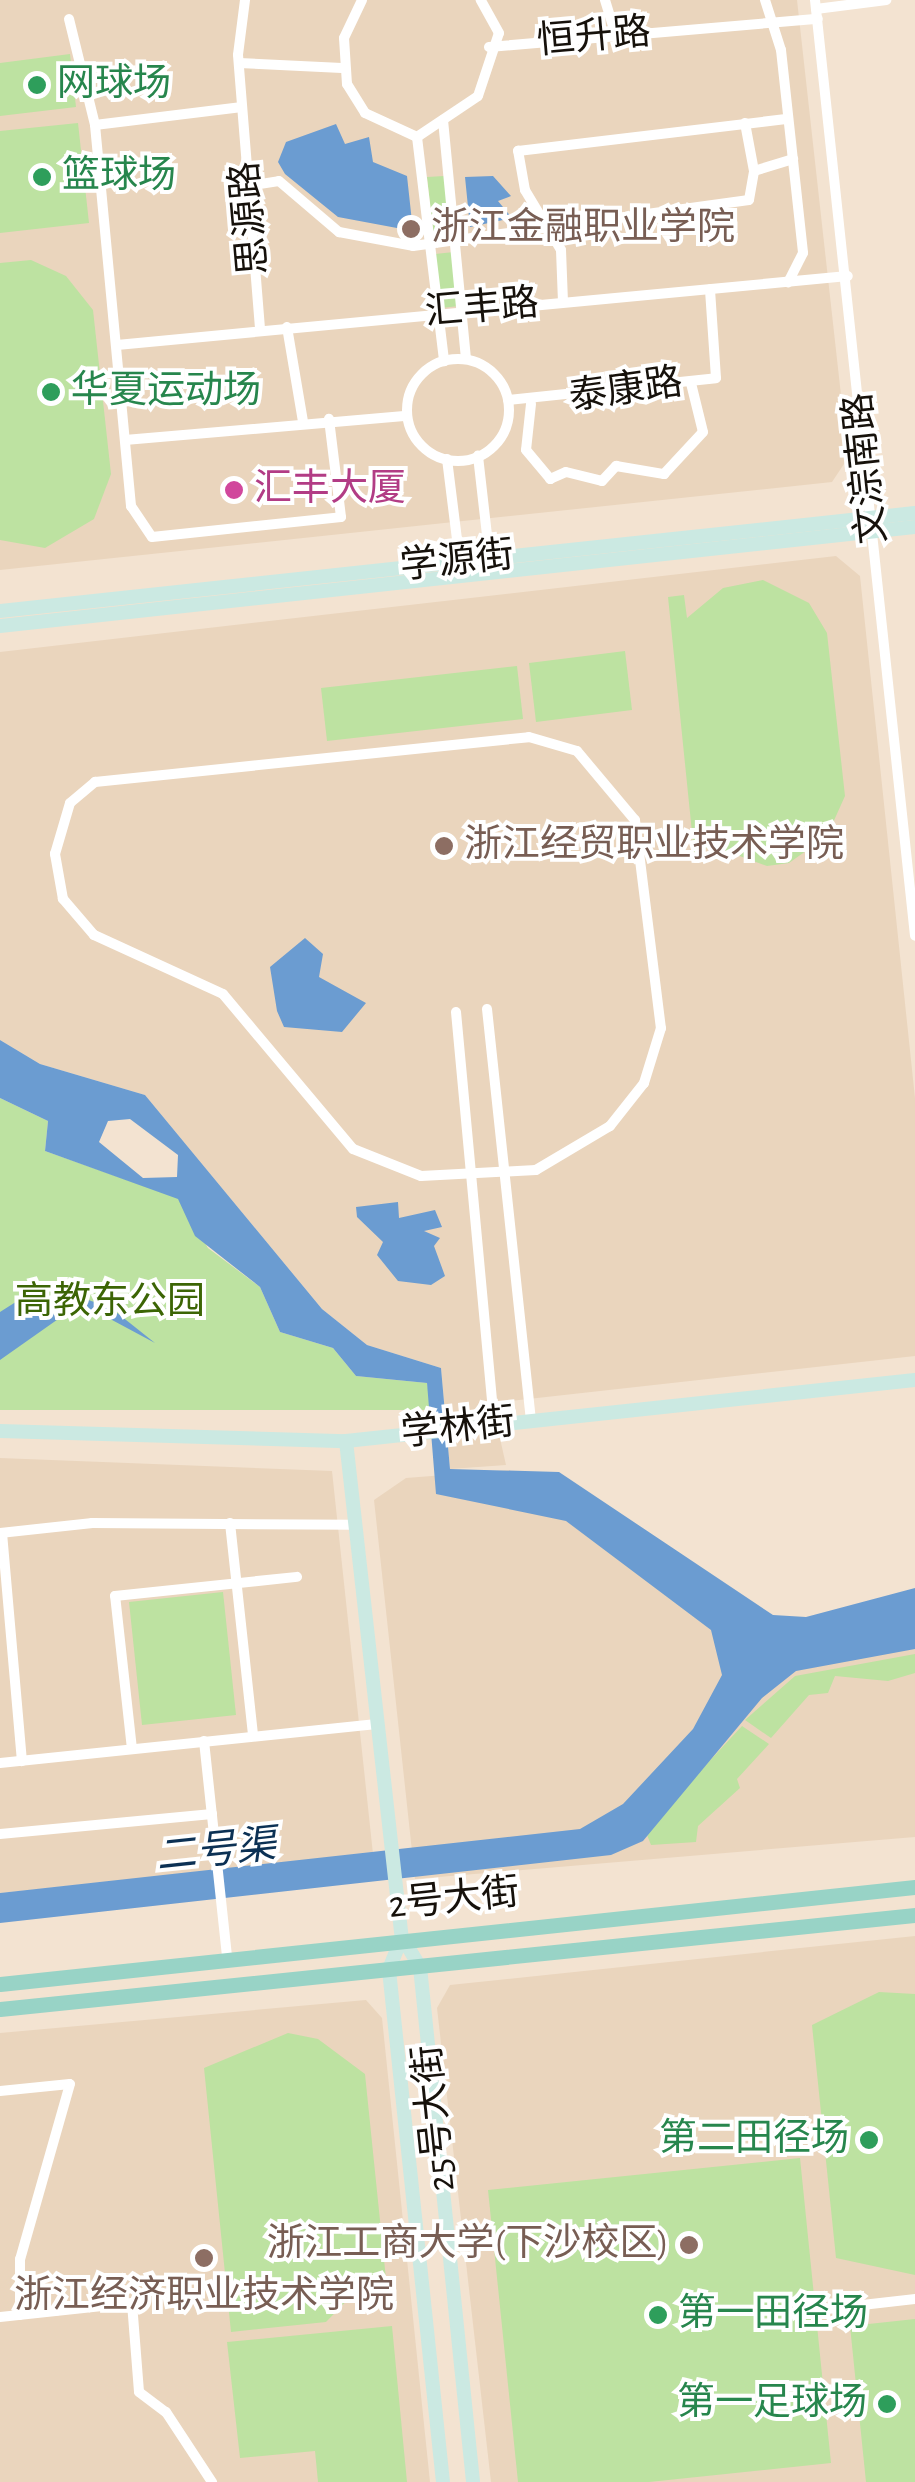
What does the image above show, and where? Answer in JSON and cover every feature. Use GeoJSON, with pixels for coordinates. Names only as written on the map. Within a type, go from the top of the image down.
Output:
{"type":"FeatureCollection","features":[{"type":"Feature","properties":{"kind":"main road","name":"学源街"},"geometry":{"type":"LineString","coordinates":[[0,611],[478,560],[873,524],[915,513]]}},
{"type":"Feature","properties":{"kind":"main road"},"geometry":{"type":"LineString","coordinates":[[0,626],[873,524],[915,527]]}},
{"type":"Feature","properties":{"kind":"main road","name":"学林街"},"geometry":{"type":"LineString","coordinates":[[0,1431],[346,1441],[915,1380]]}},
{"type":"Feature","properties":{"kind":"main road","name":"25号大街"},"geometry":{"type":"LineString","coordinates":[[346,1441],[402,1937],[420,1967],[473,2482]]}},
{"type":"Feature","properties":{"kind":"main road","name":"2号大街"},"geometry":{"type":"LineString","coordinates":[[0,1984],[402,1937],[915,1887]]}},
{"type":"Feature","properties":{"kind":"main road","name":"2号大街"},"geometry":{"type":"LineString","coordinates":[[0,2009],[915,1916]]}},
{"type":"Feature","properties":{"kind":"main road","name":"25号大街"},"geometry":{"type":"LineString","coordinates":[[402,1937],[389,1970],[443,2482]]}},
{"type":"Feature","properties":{"kind":"street","name":"思源路"},"geometry":{"type":"LineString","coordinates":[[245,0],[238,63],[260,329]]}},
{"type":"Feature","properties":{"kind":"street"},"geometry":{"type":"LineString","coordinates":[[362,0],[346,26],[342,68],[365,113],[417,138]]}},
{"type":"Feature","properties":{"kind":"street"},"geometry":{"type":"LineString","coordinates":[[417,138],[478,96],[489,47],[498,33],[481,0]]}},
{"type":"Feature","properties":{"kind":"street"},"geometry":{"type":"LineString","coordinates":[[605,0],[616,36]]}},
{"type":"Feature","properties":{"kind":"street"},"geometry":{"type":"LineString","coordinates":[[765,0],[788,118],[803,253],[788,282]]}},
{"type":"Feature","properties":{"kind":"street","name":"恒升路"},"geometry":{"type":"LineString","coordinates":[[489,47],[770,23],[816,9],[886,0]]}},
{"type":"Feature","properties":{"kind":"street","name":"文淙南路"},"geometry":{"type":"LineString","coordinates":[[816,9],[848,276],[915,936]]}},
{"type":"Feature","properties":{"kind":"street"},"geometry":{"type":"LineString","coordinates":[[69,19],[95,126],[131,506],[152,537],[341,517],[330,419]]}},
{"type":"Feature","properties":{"kind":"street"},"geometry":{"type":"LineString","coordinates":[[238,63],[342,68]]}},
{"type":"Feature","properties":{"kind":"street"},"geometry":{"type":"LineString","coordinates":[[95,126],[242,106]]}},
{"type":"Feature","properties":{"kind":"street"},"geometry":{"type":"LineString","coordinates":[[563,302],[561,250],[525,190],[518,151],[788,118]]}},
{"type":"Feature","properties":{"kind":"street"},"geometry":{"type":"LineString","coordinates":[[442,120],[466,357]]}},
{"type":"Feature","properties":{"kind":"street"},"geometry":{"type":"LineString","coordinates":[[248,186],[279,181],[338,232],[413,246],[749,200],[754,170],[744,122]]}},
{"type":"Feature","properties":{"kind":"street"},"geometry":{"type":"LineString","coordinates":[[417,138],[444,361]]}},
{"type":"Feature","properties":{"kind":"street"},"geometry":{"type":"LineString","coordinates":[[754,170],[793,159]]}},
{"type":"Feature","properties":{"kind":"street","name":"汇丰路"},"geometry":{"type":"LineString","coordinates":[[116,345],[848,276]]}},
{"type":"Feature","properties":{"kind":"street","name":"泰康路"},"geometry":{"type":"LineString","coordinates":[[508,400],[531,404],[716,378],[710,289]]}},
{"type":"Feature","properties":{"kind":"street"},"geometry":{"type":"LineString","coordinates":[[287,327],[304,422]]}},
{"type":"Feature","properties":{"kind":"street"},"geometry":{"type":"LineString","coordinates":[[466,357],[496,376],[508,400],[505,430],[478,456],[446,459],[424,449],[407,416],[418,378],[444,361],[466,357]]}},
{"type":"Feature","properties":{"kind":"street"},"geometry":{"type":"LineString","coordinates":[[531,404],[526,450],[550,479],[566,472],[602,481],[616,466],[664,474],[703,432],[691,384]]}},
{"type":"Feature","properties":{"kind":"street"},"geometry":{"type":"LineString","coordinates":[[125,440],[330,419],[407,416]]}},
{"type":"Feature","properties":{"kind":"street"},"geometry":{"type":"LineString","coordinates":[[446,459],[457,538],[478,560],[487,535],[478,456]]}},
{"type":"Feature","properties":{"kind":"street"},"geometry":{"type":"LineString","coordinates":[[528,737],[577,751],[636,820],[661,1028],[644,1083],[610,1126],[572,1156],[501,1175],[470,1178],[420,1176],[354,1149],[223,994],[94,935],[62,899],[56,854],[70,803],[95,782],[128,772],[528,737]]}},
{"type":"Feature","properties":{"kind":"street"},"geometry":{"type":"LineString","coordinates":[[487,1009],[501,1175],[531,1421]]}},
{"type":"Feature","properties":{"kind":"street"},"geometry":{"type":"LineString","coordinates":[[456,1012],[494,1425]]}},
{"type":"Feature","properties":{"kind":"street"},"geometry":{"type":"LineString","coordinates":[[22,1761],[1,1533],[230,1523],[355,1525]]}},
{"type":"Feature","properties":{"kind":"street"},"geometry":{"type":"LineString","coordinates":[[230,1523],[253,1736]]}},
{"type":"Feature","properties":{"kind":"street"},"geometry":{"type":"LineString","coordinates":[[132,1749],[116,1596],[296,1577]]}},
{"type":"Feature","properties":{"kind":"street"},"geometry":{"type":"LineString","coordinates":[[0,1763],[378,1724]]}},
{"type":"Feature","properties":{"kind":"street"},"geometry":{"type":"LineString","coordinates":[[204,1741],[228,1957]]}},
{"type":"Feature","properties":{"kind":"street"},"geometry":{"type":"LineString","coordinates":[[0,1834],[212,1814]]}},
{"type":"Feature","properties":{"kind":"street"},"geometry":{"type":"LineString","coordinates":[[0,2084],[0,2091],[70,2084],[20,2259],[20,2314]]}},
{"type":"Feature","properties":{"kind":"street"},"geometry":{"type":"LineString","coordinates":[[827,2309],[915,2299]]}},
{"type":"Feature","properties":{"kind":"street"},"geometry":{"type":"LineString","coordinates":[[0,2317],[132,2304],[140,2392],[166,2412],[212,2482]]}},
{"type":"Feature","properties":{"kind":"shaded area","name":"浙江金融职业学院"},"geometry":{"type":"Polygon","coordinates":[[[0,0],[797,0],[848,458],[832,482],[0,570],[0,0]]]}},
{"type":"Feature","properties":{"kind":"shaded area","name":"浙江经贸职业技术学院"},"geometry":{"type":"Polygon","coordinates":[[[836,556],[860,576],[915,1098],[915,1356],[492,1403],[506,1465],[450,1469],[441,1368],[367,1345],[322,1309],[145,1095],[40,1064],[0,1040],[0,652],[836,556]]]}},
{"type":"Feature","properties":{"kind":"shaded area"},"geometry":{"type":"Polygon","coordinates":[[[0,1458],[332,1471],[373,1854],[0,1893],[0,1458]]]}},
{"type":"Feature","properties":{"kind":"shaded area"},"geometry":{"type":"Polygon","coordinates":[[[509,1470],[733,1629],[915,1613],[915,1837],[415,1879],[374,1500],[406,1478],[509,1470]]]}},
{"type":"Feature","properties":{"kind":"shaded area","name":"浙江工商大学(下沙校区)"},"geometry":{"type":"Polygon","coordinates":[[[915,1936],[915,2482],[491,2482],[437,2008],[450,1985],[915,1936]]]}},
{"type":"Feature","properties":{"kind":"shaded area","name":"浙江经济职业技术学院"},"geometry":{"type":"Polygon","coordinates":[[[366,2000],[382,2018],[430,2482],[0,2482],[0,2033],[366,2000]]]}},
{"type":"Feature","properties":{"kind":"green space","name":"网球场"},"geometry":{"type":"Polygon","coordinates":[[[70,54],[76,107],[0,116],[0,63],[70,54]]]}},
{"type":"Feature","properties":{"kind":"green space","name":"篮球场"},"geometry":{"type":"Polygon","coordinates":[[[78,123],[89,223],[0,233],[0,131],[78,123]]]}},
{"type":"Feature","properties":{"kind":"green space"},"geometry":{"type":"Polygon","coordinates":[[[444,176],[450,229],[433,231],[427,177],[444,176]]]}},
{"type":"Feature","properties":{"kind":"green space"},"geometry":{"type":"Polygon","coordinates":[[[454,252],[459,306],[441,308],[435,254],[454,252]]]}},
{"type":"Feature","properties":{"kind":"green space","name":"华夏运动场"},"geometry":{"type":"Polygon","coordinates":[[[31,260],[66,276],[93,310],[111,474],[94,519],[45,548],[0,540],[0,263],[31,260]]]}},
{"type":"Feature","properties":{"kind":"green space"},"geometry":{"type":"Polygon","coordinates":[[[763,580],[809,603],[827,633],[845,796],[827,836],[789,863],[767,866],[713,846],[694,852],[668,597],[684,595],[687,618],[723,588],[763,580]]]}},
{"type":"Feature","properties":{"kind":"green space"},"geometry":{"type":"Polygon","coordinates":[[[625,651],[632,710],[536,722],[529,663],[625,651]]]}},
{"type":"Feature","properties":{"kind":"green space"},"geometry":{"type":"Polygon","coordinates":[[[517,666],[523,719],[327,741],[321,688],[517,666]]]}},
{"type":"Feature","properties":{"kind":"green space","name":"高教东公园"},"geometry":{"type":"Polygon","coordinates":[[[0,1098],[48,1121],[45,1151],[178,1198],[208,1248],[260,1287],[280,1332],[333,1348],[356,1376],[427,1383],[432,1410],[0,1410],[0,1098]]]}},
{"type":"Feature","properties":{"kind":"green space"},"geometry":{"type":"Polygon","coordinates":[[[223,1592],[236,1715],[142,1725],[129,1602],[223,1592]]]}},
{"type":"Feature","properties":{"kind":"green space"},"geometry":{"type":"Polygon","coordinates":[[[915,1654],[915,1673],[888,1681],[835,1676],[828,1693],[809,1695],[771,1738],[745,1720],[795,1676],[915,1654]]]}},
{"type":"Feature","properties":{"kind":"green space"},"geometry":{"type":"Polygon","coordinates":[[[742,1726],[769,1744],[737,1779],[740,1788],[698,1826],[696,1842],[651,1845],[647,1835],[665,1809],[742,1726]]]}},
{"type":"Feature","properties":{"kind":"green space","name":"第二田径场"},"geometry":{"type":"Polygon","coordinates":[[[879,1992],[915,1994],[915,2275],[836,2258],[812,2025],[879,1992]]]}},
{"type":"Feature","properties":{"kind":"green space"},"geometry":{"type":"Polygon","coordinates":[[[288,2033],[318,2039],[365,2074],[386,2279],[365,2282],[326,2322],[231,2332],[204,2068],[288,2033]]]}},
{"type":"Feature","properties":{"kind":"green space","name":"第一田径场"},"geometry":{"type":"Polygon","coordinates":[[[800,2158],[831,2463],[649,2482],[518,2482],[488,2190],[800,2158]]]}},
{"type":"Feature","properties":{"kind":"green space","name":"第一足球场"},"geometry":{"type":"Polygon","coordinates":[[[915,2319],[915,2482],[866,2482],[850,2326],[915,2319]]]}},
{"type":"Feature","properties":{"kind":"green space"},"geometry":{"type":"Polygon","coordinates":[[[392,2326],[407,2482],[318,2482],[315,2451],[240,2458],[227,2342],[392,2326]]]}},
{"type":"Feature","properties":{"kind":"water"},"geometry":{"type":"Polygon","coordinates":[[[336,124],[345,144],[369,137],[373,162],[407,176],[413,231],[338,217],[285,174],[278,162],[286,142],[336,124]]]}},
{"type":"Feature","properties":{"kind":"water"},"geometry":{"type":"Polygon","coordinates":[[[493,176],[511,196],[498,201],[512,218],[470,227],[465,177],[493,176]]]}},
{"type":"Feature","properties":{"kind":"water"},"geometry":{"type":"Polygon","coordinates":[[[305,938],[323,954],[319,977],[366,1003],[342,1032],[284,1027],[277,1011],[270,967],[305,938]]]}},
{"type":"Feature","properties":{"kind":"water"},"geometry":{"type":"Polygon","coordinates":[[[0,1040],[40,1064],[145,1095],[322,1309],[367,1345],[441,1368],[450,1469],[559,1472],[773,1615],[806,1617],[915,1588],[915,1649],[796,1671],[762,1698],[643,1841],[611,1855],[0,1923],[0,1893],[580,1829],[623,1804],[693,1729],[722,1675],[711,1630],[566,1521],[436,1494],[427,1383],[356,1376],[333,1348],[280,1332],[260,1287],[195,1236],[178,1199],[45,1151],[48,1121],[0,1098],[0,1040]],[[130,1119],[108,1121],[99,1142],[143,1178],[177,1177],[178,1155],[130,1119]]]}},
{"type":"Feature","properties":{"kind":"water"},"geometry":{"type":"Polygon","coordinates":[[[398,1202],[399,1218],[435,1210],[442,1227],[424,1231],[440,1238],[434,1246],[445,1276],[431,1285],[398,1281],[377,1255],[383,1242],[357,1217],[356,1207],[398,1202]]]}},
{"type":"Feature","properties":{"kind":"water"},"geometry":{"type":"Polygon","coordinates":[[[66,1292],[111,1308],[155,1343],[99,1313],[71,1310],[0,1360],[0,1312],[22,1298],[33,1313],[66,1292]]]}},
{"type":"Feature","properties":{"kind":"place","name":"网球场"},"geometry":{"type":"Point","coordinates":[37,85]}},
{"type":"Feature","properties":{"kind":"place","name":"篮球场"},"geometry":{"type":"Point","coordinates":[42,177]}},
{"type":"Feature","properties":{"kind":"place","name":"浙江金融职业学院"},"geometry":{"type":"Point","coordinates":[411,229]}},
{"type":"Feature","properties":{"kind":"place","name":"华夏运动场"},"geometry":{"type":"Point","coordinates":[51,392]}},
{"type":"Feature","properties":{"kind":"place","name":"汇丰大厦"},"geometry":{"type":"Point","coordinates":[234,490]}},
{"type":"Feature","properties":{"kind":"place","name":"浙江经贸职业技术学院"},"geometry":{"type":"Point","coordinates":[444,846]}},
{"type":"Feature","properties":{"kind":"place","name":"第二田径场"},"geometry":{"type":"Point","coordinates":[869,2140]}},
{"type":"Feature","properties":{"kind":"place","name":"浙江工商大学(下沙校区)"},"geometry":{"type":"Point","coordinates":[689,2245]}},
{"type":"Feature","properties":{"kind":"place","name":"浙江经济职业技术学院"},"geometry":{"type":"Point","coordinates":[204,2258]}},
{"type":"Feature","properties":{"kind":"place","name":"第一田径场"},"geometry":{"type":"Point","coordinates":[658,2315]}},
{"type":"Feature","properties":{"kind":"place","name":"第一足球场"},"geometry":{"type":"Point","coordinates":[887,2404]}},
{"type":"Feature","properties":{"kind":"water label","name":"二号渠"},"geometry":{"type":"Point","coordinates":[216,1851]}}]}
